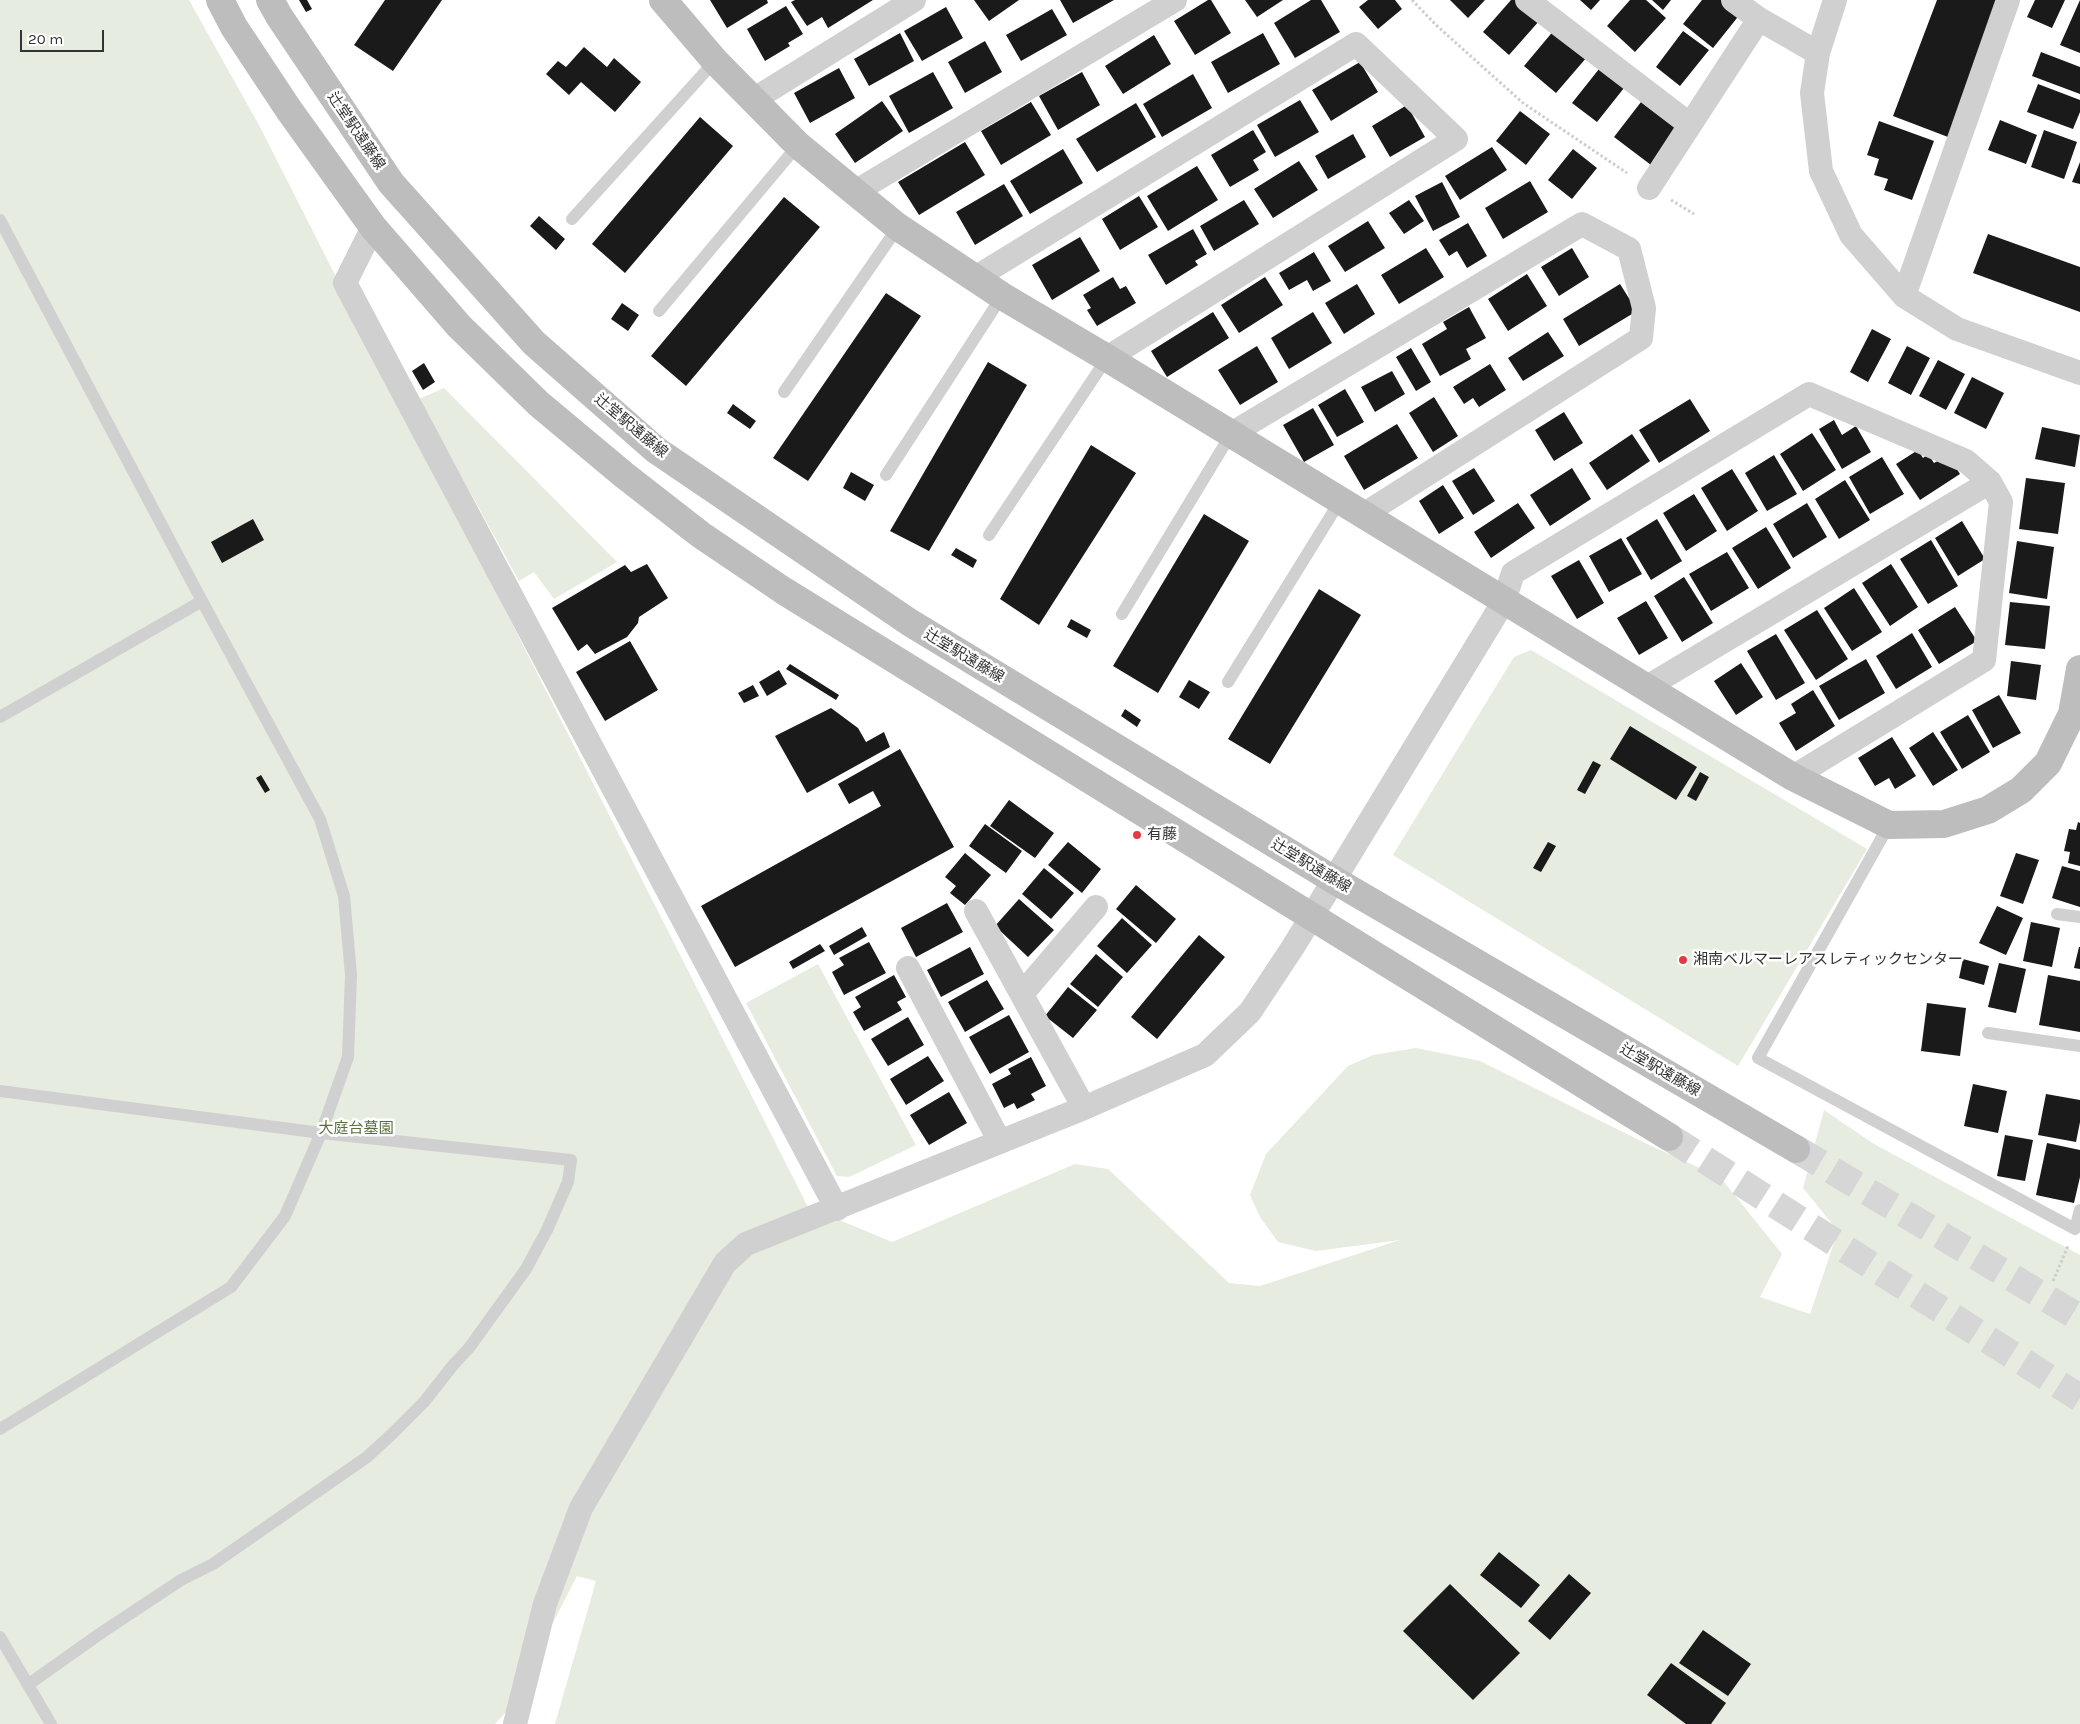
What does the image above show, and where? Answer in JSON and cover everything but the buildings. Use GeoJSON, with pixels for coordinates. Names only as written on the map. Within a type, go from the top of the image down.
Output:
{"type":"FeatureCollection","features":[{"type":"Feature","properties":{"kind":"street"},"geometry":{"type":"LineString","coordinates":[[220,0],[234,27],[289,110],[373,227],[458,326],[539,404],[624,475],[701,535],[784,591],[1669,1136]]}},
{"type":"Feature","properties":{"kind":"street","name":"辻堂駅遠藤線"},"geometry":{"type":"LineString","coordinates":[[270,0],[391,183],[534,343],[656,450],[908,622],[1334,880],[1796,1149]]}},
{"type":"Feature","properties":{"kind":"street"},"geometry":{"type":"LineString","coordinates":[[663,0],[715,61],[798,145],[898,227],[1002,296],[1107,358],[1793,777],[1889,825],[1944,824],[1988,810],[2021,790],[2048,763],[2072,714],[2080,669]]}},
{"type":"Feature","properties":{"kind":"street"},"geometry":{"type":"LineString","coordinates":[[753,100],[914,0]]}},
{"type":"Feature","properties":{"kind":"street"},"geometry":{"type":"LineString","coordinates":[[855,192],[1175,0]]}},
{"type":"Feature","properties":{"kind":"street"},"geometry":{"type":"LineString","coordinates":[[1527,0],[1689,124]]}},
{"type":"Feature","properties":{"kind":"street"},"geometry":{"type":"LineString","coordinates":[[1733,0],[1759,19],[1818,53]]}},
{"type":"Feature","properties":{"kind":"street"},"geometry":{"type":"LineString","coordinates":[[1835,0],[1818,53],[1812,92],[1821,171],[1851,235],[1904,296],[1957,329],[2080,373]]}},
{"type":"Feature","properties":{"kind":"street"},"geometry":{"type":"LineString","coordinates":[[1904,296],[2008,0]]}},
{"type":"Feature","properties":{"kind":"street"},"geometry":{"type":"LineString","coordinates":[[1650,188],[1689,124],[1759,19]]}},
{"type":"Feature","properties":{"kind":"street"},"geometry":{"type":"LineString","coordinates":[[975,278],[1356,44],[1456,139],[1107,358]]}},
{"type":"Feature","properties":{"kind":"street"},"geometry":{"type":"LineString","coordinates":[[1231,434],[1582,224],[1629,250],[1644,308],[1641,338],[1363,515]]}},
{"type":"Feature","properties":{"kind":"street"},"geometry":{"type":"LineString","coordinates":[[373,227],[345,283],[837,1209]]}},
{"type":"Feature","properties":{"kind":"street"},"geometry":{"type":"LineString","coordinates":[[516,1724],[546,1604],[581,1508],[725,1263],[746,1244],[1084,1108],[1205,1055],[1250,1012],[1311,917],[1504,601],[1513,573],[1809,394],[1966,461],[1990,482],[2001,502],[1984,660],[1793,777]]}},
{"type":"Feature","properties":{"kind":"street"},"geometry":{"type":"LineString","coordinates":[[1647,687],[1990,482]]}},
{"type":"Feature","properties":{"kind":"street"},"geometry":{"type":"LineString","coordinates":[[1022,994],[1096,907]]}},
{"type":"Feature","properties":{"kind":"street"},"geometry":{"type":"LineString","coordinates":[[976,911],[1084,1108]]}},
{"type":"Feature","properties":{"kind":"street"},"geometry":{"type":"LineString","coordinates":[[908,968],[1000,1142]]}},
{"type":"Feature","properties":{"kind":"lane"},"geometry":{"type":"LineString","coordinates":[[572,219],[715,61]]}},
{"type":"Feature","properties":{"kind":"lane"},"geometry":{"type":"LineString","coordinates":[[659,311],[798,145]]}},
{"type":"Feature","properties":{"kind":"lane"},"geometry":{"type":"LineString","coordinates":[[0,220],[202,602],[320,820],[344,896],[351,975],[348,1057],[321,1132],[285,1216],[231,1287],[0,1429]]}},
{"type":"Feature","properties":{"kind":"lane"},"geometry":{"type":"LineString","coordinates":[[784,392],[898,227]]}},
{"type":"Feature","properties":{"kind":"lane"},"geometry":{"type":"LineString","coordinates":[[886,474],[1002,296]]}},
{"type":"Feature","properties":{"kind":"lane"},"geometry":{"type":"LineString","coordinates":[[989,535],[1107,358]]}},
{"type":"Feature","properties":{"kind":"lane"},"geometry":{"type":"LineString","coordinates":[[1122,614],[1231,434]]}},
{"type":"Feature","properties":{"kind":"lane"},"geometry":{"type":"LineString","coordinates":[[1228,682],[1340,501]]}},
{"type":"Feature","properties":{"kind":"lane"},"geometry":{"type":"LineString","coordinates":[[0,717],[202,602]]}},
{"type":"Feature","properties":{"kind":"lane"},"geometry":{"type":"LineString","coordinates":[[1889,825],[1758,1058],[2075,1230],[2080,1210]]}},
{"type":"Feature","properties":{"kind":"lane"},"geometry":{"type":"LineString","coordinates":[[2057,914],[2080,917]]}},
{"type":"Feature","properties":{"kind":"lane"},"geometry":{"type":"LineString","coordinates":[[1988,1033],[2080,1046]]}},
{"type":"Feature","properties":{"kind":"lane"},"geometry":{"type":"LineString","coordinates":[[0,1090],[321,1132],[572,1160],[568,1182],[547,1230],[526,1269],[469,1348],[424,1402],[393,1433],[367,1457],[213,1564],[181,1580],[28,1684]]}},
{"type":"Feature","properties":{"kind":"lane"},"geometry":{"type":"LineString","coordinates":[[0,1637],[51,1724]]}},
{"type":"Feature","properties":{"kind":"path"},"geometry":{"type":"LineString","coordinates":[[1412,0],[1436,25],[1523,103],[1650,188],[1694,214]]}},
{"type":"Feature","properties":{"kind":"path"},"geometry":{"type":"LineString","coordinates":[[2053,1281],[2075,1230]]}},
{"type":"Feature","properties":{"kind":"green space","name":"大庭台墓園"},"geometry":{"type":"Polygon","coordinates":[[[0,0],[189,0],[260,127],[808,1207],[892,1242],[1075,1164],[1108,1169],[1229,1283],[1260,1286],[1400,1240],[1316,1251],[1278,1242],[1260,1217],[1250,1195],[1266,1154],[1348,1066],[1373,1055],[1416,1048],[1480,1061],[1649,1145],[1720,1177],[1782,1254],[1760,1297],[1810,1314],[1838,1231],[1803,1188],[1824,1110],[1874,1144],[2080,1255],[2080,1724],[555,1724],[596,1581],[577,1576],[508,1710],[495,1724],[0,1724],[0,0]]]}},
{"type":"Feature","properties":{"kind":"green space"},"geometry":{"type":"Polygon","coordinates":[[[444,388],[617,562],[554,599],[534,572],[519,581],[419,399],[444,388]]]}},
{"type":"Feature","properties":{"kind":"green space","name":"湘南ベルマーレアスレティックセンター"},"geometry":{"type":"Polygon","coordinates":[[[1531,650],[1867,849],[1738,1066],[1393,855],[1514,657],[1531,650]]]}},
{"type":"Feature","properties":{"kind":"green space"},"geometry":{"type":"Polygon","coordinates":[[[818,964],[916,1145],[849,1177],[837,1176],[746,1003],[818,964]]]}},
{"type":"Feature","properties":{"kind":"tunnel"},"geometry":{"type":"LineString","coordinates":[[1669,1137],[2080,1398]]}},
{"type":"Feature","properties":{"kind":"tunnel"},"geometry":{"type":"LineString","coordinates":[[1796,1149],[2080,1318]]}},
{"type":"Feature","properties":{"kind":"place","name":"有藤"},"geometry":{"type":"Point","coordinates":[1137,835]}},
{"type":"Feature","properties":{"kind":"place","name":"湘南ベルマーレアスレティックセンター"},"geometry":{"type":"Point","coordinates":[1683,960]}}]}
